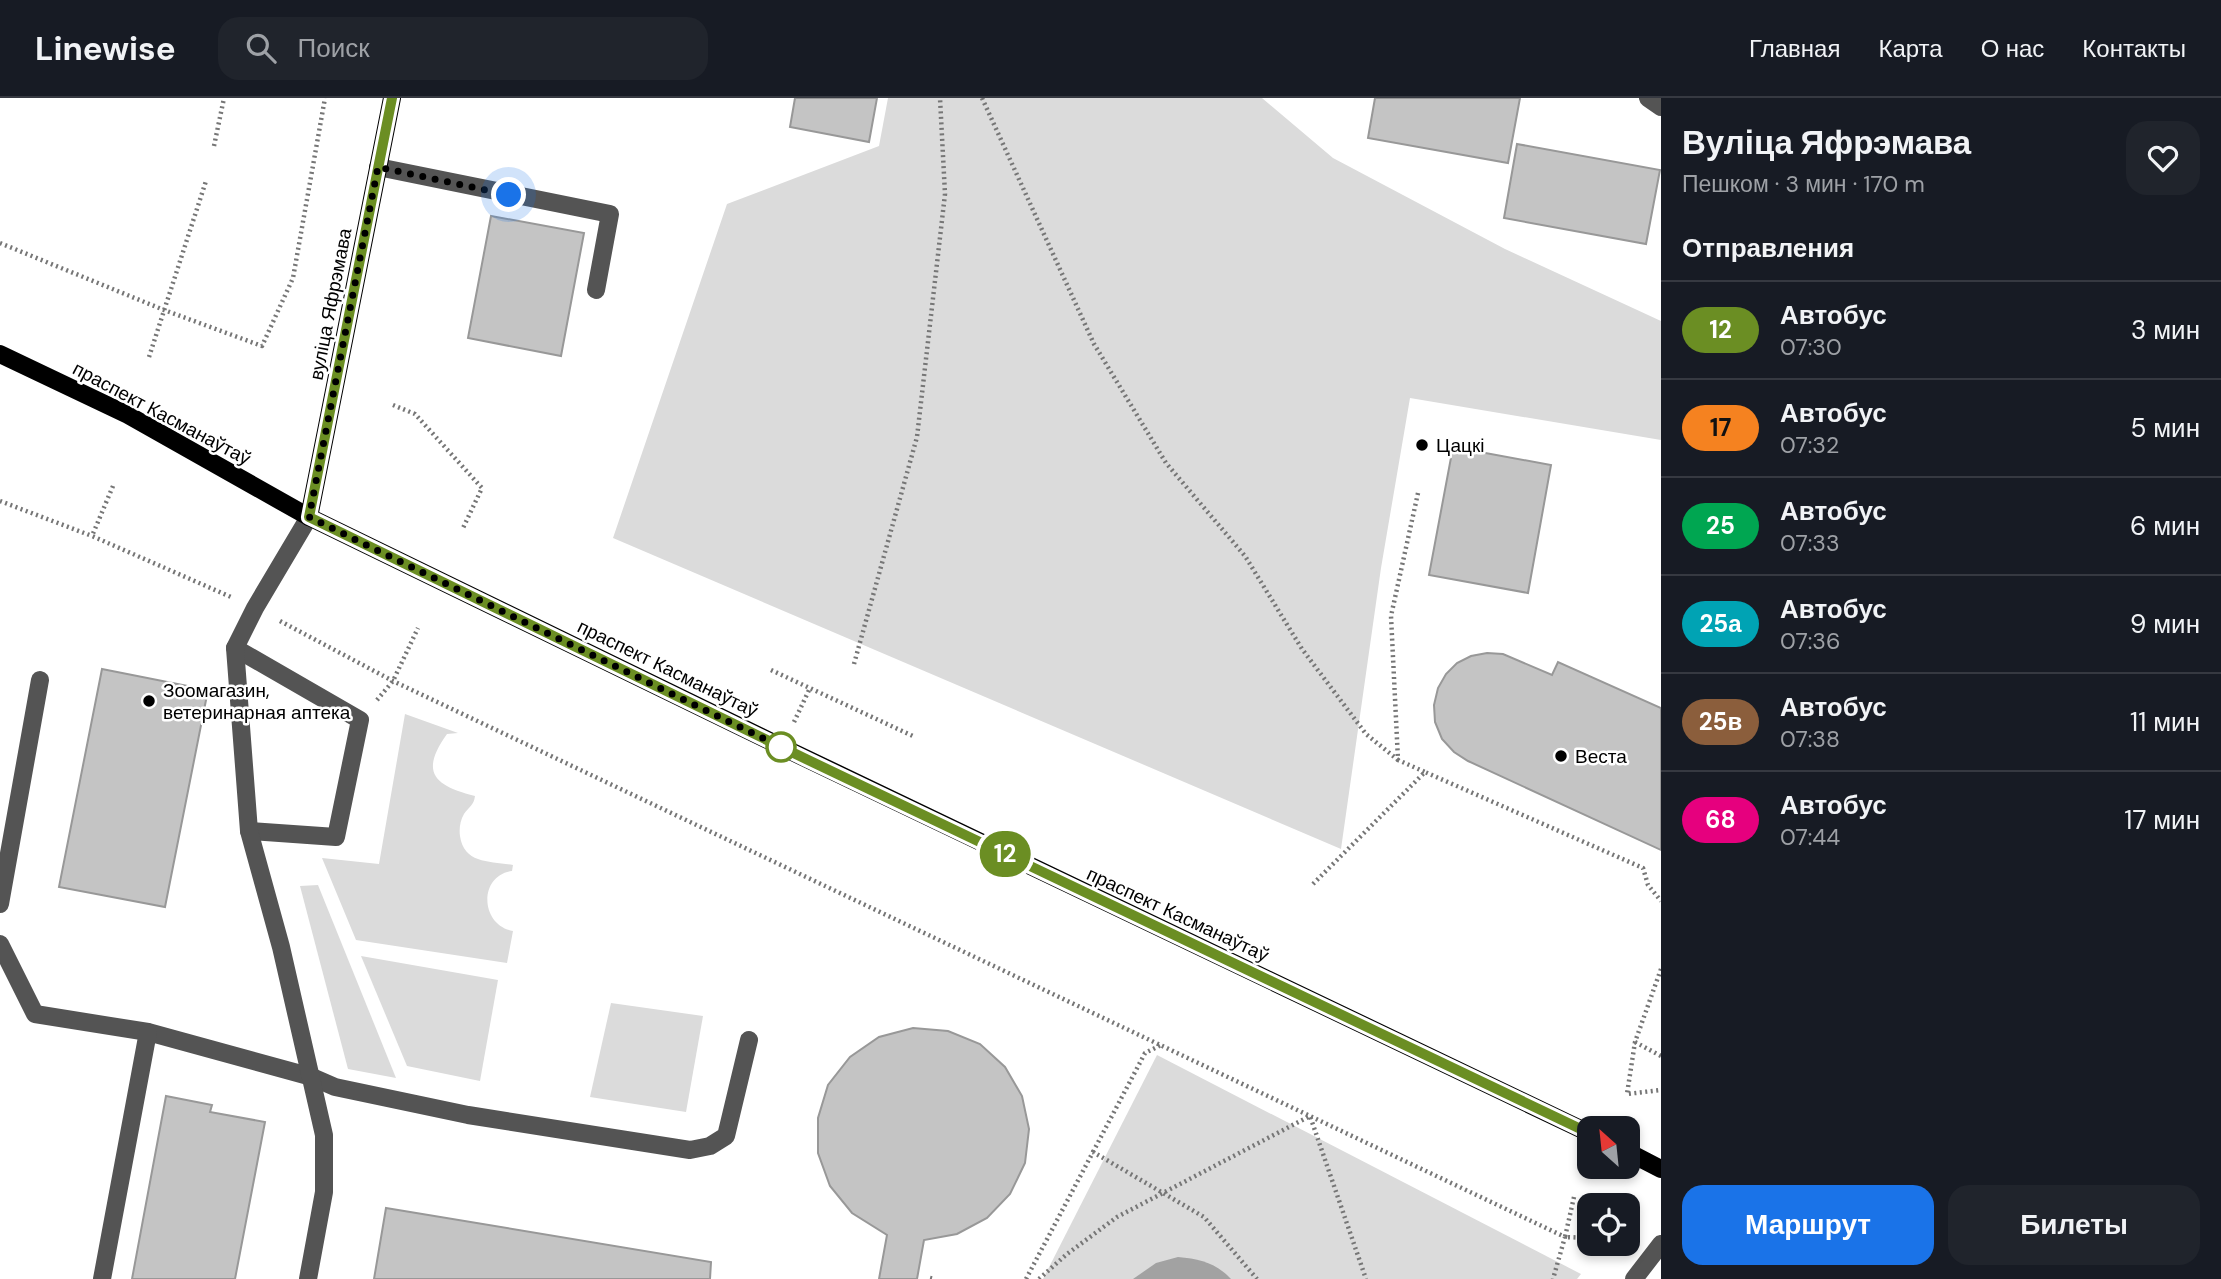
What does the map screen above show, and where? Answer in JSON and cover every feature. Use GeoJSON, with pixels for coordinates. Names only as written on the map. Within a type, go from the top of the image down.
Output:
{"type":"FeatureCollection","features":[{"type":"Feature","properties":{"kind":"main road","name":"вуліца Яфрэмава"},"geometry":{"type":"LineString","coordinates":[[309,517],[392,98]]}},
{"type":"Feature","properties":{"kind":"main road","name":"праспект Касманаўтаў"},"geometry":{"type":"LineString","coordinates":[[0,355],[128,415],[309,517],[782,747],[1577,1127]]}},
{"type":"Feature","properties":{"kind":"main road"},"geometry":{"type":"LineString","coordinates":[[1640,1159],[1661,1170]]}},
{"type":"Feature","properties":{"kind":"street"},"geometry":{"type":"LineString","coordinates":[[1648,98],[1661,107]]}},
{"type":"Feature","properties":{"kind":"street"},"geometry":{"type":"LineString","coordinates":[[378,167],[610,214],[596,290]]}},
{"type":"Feature","properties":{"kind":"street"},"geometry":{"type":"LineString","coordinates":[[308,1279],[324,1192],[324,1135],[281,947],[249,831],[235,648],[255,608],[309,517]]}},
{"type":"Feature","properties":{"kind":"street"},"geometry":{"type":"LineString","coordinates":[[235,648],[359,720],[336,836],[249,831]]}},
{"type":"Feature","properties":{"kind":"street"},"geometry":{"type":"LineString","coordinates":[[0,904],[40,680]]}},
{"type":"Feature","properties":{"kind":"street"},"geometry":{"type":"LineString","coordinates":[[0,944],[35,1014],[148,1032],[312,1077],[335,1087],[468,1115],[690,1150],[710,1146],[726,1136],[749,1040]]}},
{"type":"Feature","properties":{"kind":"street"},"geometry":{"type":"LineString","coordinates":[[102,1279],[148,1032]]}},
{"type":"Feature","properties":{"kind":"street"},"geometry":{"type":"LineString","coordinates":[[1634,1279],[1661,1244]]}},
{"type":"Feature","properties":{"kind":"path"},"geometry":{"type":"LineString","coordinates":[[214,146],[224,98]]}},
{"type":"Feature","properties":{"kind":"path"},"geometry":{"type":"LineString","coordinates":[[0,243],[164,310],[262,346],[293,278],[325,98]]}},
{"type":"Feature","properties":{"kind":"path"},"geometry":{"type":"LineString","coordinates":[[854,664],[917,437],[945,194],[940,98]]}},
{"type":"Feature","properties":{"kind":"path"},"geometry":{"type":"LineString","coordinates":[[982,98],[1094,344],[1166,463],[1245,556],[1302,649],[1366,734],[1398,760],[1643,869],[1648,885],[1661,901]]}},
{"type":"Feature","properties":{"kind":"path"},"geometry":{"type":"LineString","coordinates":[[149,357],[206,181]]}},
{"type":"Feature","properties":{"kind":"path"},"geometry":{"type":"LineString","coordinates":[[393,404],[415,414],[482,488],[463,528]]}},
{"type":"Feature","properties":{"kind":"path"},"geometry":{"type":"LineString","coordinates":[[92,537],[113,486]]}},
{"type":"Feature","properties":{"kind":"path"},"geometry":{"type":"LineString","coordinates":[[1398,760],[1391,616],[1418,493]]}},
{"type":"Feature","properties":{"kind":"path"},"geometry":{"type":"LineString","coordinates":[[0,502],[92,537],[255,608],[393,681],[1565,1237],[1577,1238]]}},
{"type":"Feature","properties":{"kind":"path"},"geometry":{"type":"LineString","coordinates":[[359,720],[393,681],[418,628]]}},
{"type":"Feature","properties":{"kind":"path"},"geometry":{"type":"LineString","coordinates":[[771,670],[915,737]]}},
{"type":"Feature","properties":{"kind":"path"},"geometry":{"type":"LineString","coordinates":[[782,747],[810,688]]}},
{"type":"Feature","properties":{"kind":"path"},"geometry":{"type":"LineString","coordinates":[[1313,884],[1426,772]]}},
{"type":"Feature","properties":{"kind":"path"},"geometry":{"type":"LineString","coordinates":[[1661,969],[1635,1042],[1627,1094],[1661,1090]]}},
{"type":"Feature","properties":{"kind":"path"},"geometry":{"type":"LineString","coordinates":[[1635,1042],[1661,1056]]}},
{"type":"Feature","properties":{"kind":"path"},"geometry":{"type":"LineString","coordinates":[[1026,1279],[1145,1053],[1161,1045]]}},
{"type":"Feature","properties":{"kind":"path"},"geometry":{"type":"LineString","coordinates":[[1039,1279],[1066,1254],[1117,1217],[1310,1116]]}},
{"type":"Feature","properties":{"kind":"path"},"geometry":{"type":"LineString","coordinates":[[1310,1116],[1366,1279]]}},
{"type":"Feature","properties":{"kind":"path"},"geometry":{"type":"LineString","coordinates":[[1093,1152],[1204,1217],[1257,1279]]}},
{"type":"Feature","properties":{"kind":"path"},"geometry":{"type":"LineString","coordinates":[[1553,1279],[1574,1198]]}},
{"type":"Feature","properties":{"kind":"shaded area"},"geometry":{"type":"Polygon","coordinates":[[[888,98],[1262,98],[1333,158],[1505,249],[1661,321],[1661,440],[1410,398],[1381,568],[1341,849],[613,538],[727,204],[879,146],[888,98]]]}},
{"type":"Feature","properties":{"kind":"shaded area"},"geometry":{"type":"Polygon","coordinates":[[[405,714],[458,733],[447,734],[434,759],[433,768],[441,782],[450,788],[475,796],[461,822],[462,845],[479,860],[513,865],[512,871],[493,882],[487,901],[494,920],[513,931],[507,963],[356,940],[322,858],[379,864],[405,714]]]}},
{"type":"Feature","properties":{"kind":"shaded area"},"geometry":{"type":"Polygon","coordinates":[[[318,885],[396,1078],[348,1069],[300,886],[318,885]]]}},
{"type":"Feature","properties":{"kind":"shaded area"},"geometry":{"type":"Polygon","coordinates":[[[361,956],[498,980],[480,1081],[407,1066],[361,956]]]}},
{"type":"Feature","properties":{"kind":"shaded area"},"geometry":{"type":"Polygon","coordinates":[[[611,1003],[703,1016],[686,1112],[590,1097],[611,1003]]]}},
{"type":"Feature","properties":{"kind":"shaded area"},"geometry":{"type":"Polygon","coordinates":[[[1157,1055],[1581,1274],[1577,1279],[1043,1279],[1157,1055]]]}},
{"type":"Feature","properties":{"kind":"shaded area"},"geometry":{"type":"Polygon","coordinates":[[[1178,1257],[1207,1263],[1231,1279],[1133,1279],[1156,1263],[1178,1257]]]}},
{"type":"Feature","properties":{"kind":"building"},"geometry":{"type":"Polygon","coordinates":[[[795,98],[877,98],[869,142],[790,127],[795,98]]]}},
{"type":"Feature","properties":{"kind":"building"},"geometry":{"type":"Polygon","coordinates":[[[1375,98],[1520,98],[1508,163],[1368,138],[1375,98]]]}},
{"type":"Feature","properties":{"kind":"building"},"geometry":{"type":"Polygon","coordinates":[[[1517,144],[1660,170],[1646,244],[1504,218],[1517,144]]]}},
{"type":"Feature","properties":{"kind":"building"},"geometry":{"type":"Polygon","coordinates":[[[491,216],[584,233],[561,356],[468,338],[491,216]]]}},
{"type":"Feature","properties":{"kind":"building"},"geometry":{"type":"Polygon","coordinates":[[[1453,447],[1551,465],[1528,593],[1429,575],[1453,447]]]}},
{"type":"Feature","properties":{"kind":"building","name":"Веста"},"geometry":{"type":"Polygon","coordinates":[[[1503,654],[1552,675],[1558,662],[1661,708],[1661,850],[1468,761],[1454,752],[1442,739],[1435,722],[1434,705],[1438,688],[1446,674],[1457,663],[1471,656],[1503,654]]]}},
{"type":"Feature","properties":{"kind":"building"},"geometry":{"type":"Polygon","coordinates":[[[102,669],[208,690],[165,907],[59,887],[102,669]]]}},
{"type":"Feature","properties":{"kind":"building"},"geometry":{"type":"Polygon","coordinates":[[[913,1028],[948,1031],[980,1044],[1005,1067],[1022,1096],[1029,1129],[1025,1163],[1010,1194],[987,1218],[957,1234],[924,1240],[917,1279],[879,1279],[887,1235],[852,1213],[830,1186],[818,1153],[818,1118],[828,1085],[850,1057],[879,1037],[913,1028]]]}},
{"type":"Feature","properties":{"kind":"building"},"geometry":{"type":"Polygon","coordinates":[[[166,1096],[212,1105],[210,1112],[265,1122],[235,1279],[132,1279],[166,1096]]]}},
{"type":"Feature","properties":{"kind":"building"},"geometry":{"type":"Polygon","coordinates":[[[386,1208],[711,1262],[710,1279],[374,1279],[386,1208]]]}},
{"type":"Feature","properties":{"kind":"bus line","name":"12"},"geometry":{"type":"LineString","coordinates":[[392,98],[309,517],[806,759],[1577,1127]]}},
{"type":"Feature","properties":{"kind":"place","name":"Цацкі"},"geometry":{"type":"Point","coordinates":[1422,445]}},
{"type":"Feature","properties":{"kind":"place","name":"Зоомагазин, ветеринарная аптека"},"geometry":{"type":"Point","coordinates":[149,701]}},
{"type":"Feature","properties":{"kind":"place","name":"Веста"},"geometry":{"type":"Point","coordinates":[1561,756]}},
{"type":"Feature","properties":{"kind":"route"},"geometry":{"type":"LineString","coordinates":[[509,195],[378,167],[309,517],[781,747]]}}]}
